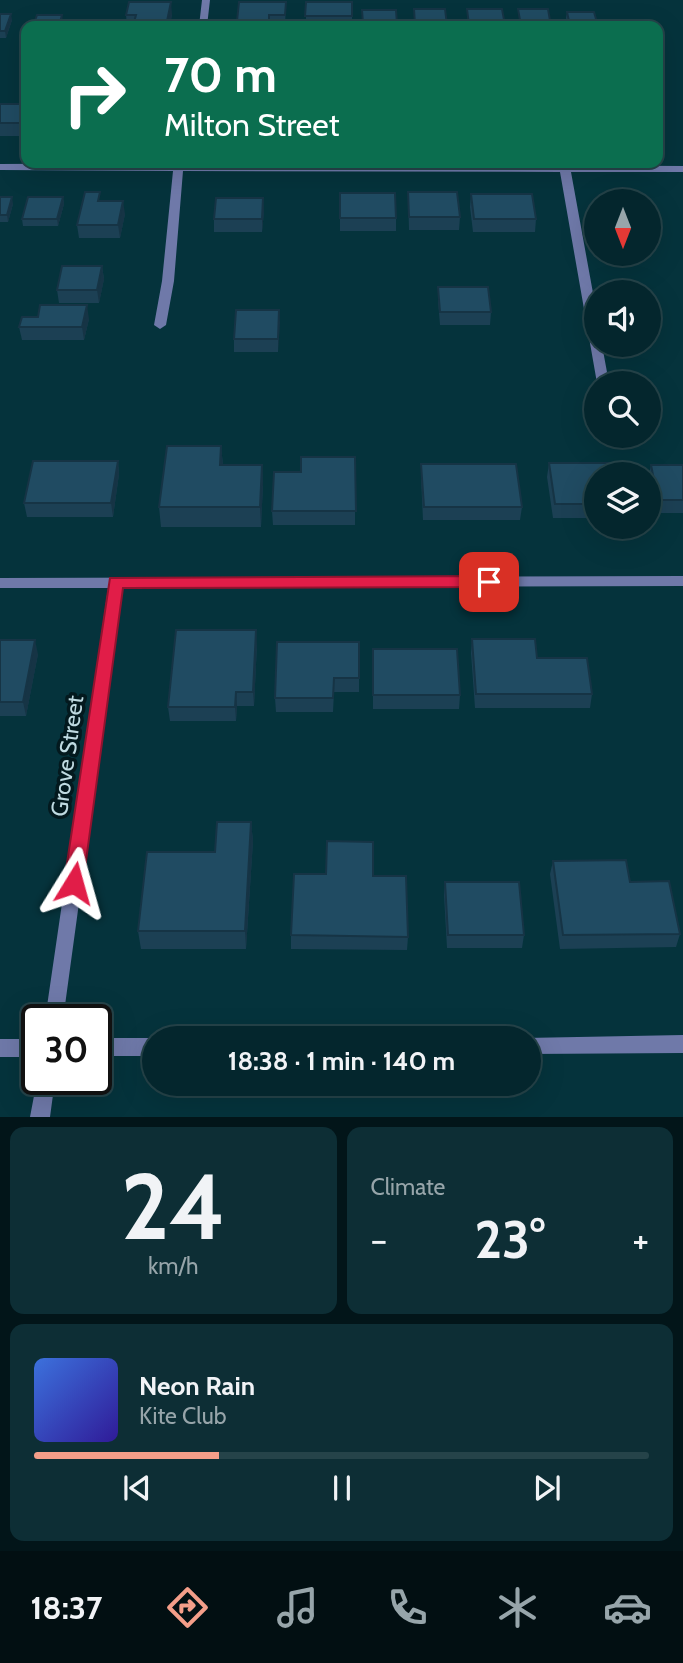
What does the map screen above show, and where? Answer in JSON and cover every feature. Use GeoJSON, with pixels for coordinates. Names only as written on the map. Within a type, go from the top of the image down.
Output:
{"type":"FeatureCollection","features":[{"type":"Feature","properties":{"kind":"street"},"geometry":{"type":"LineString","coordinates":[[204,21],[206,0]]}},
{"type":"Feature","properties":{"kind":"street"},"geometry":{"type":"LineString","coordinates":[[0,167],[21,167]]}},
{"type":"Feature","properties":{"kind":"street"},"geometry":{"type":"LineString","coordinates":[[160,325],[168,281],[179,168]]}},
{"type":"Feature","properties":{"kind":"street"},"geometry":{"type":"LineString","coordinates":[[468,168],[683,170]]}},
{"type":"Feature","properties":{"kind":"street"},"geometry":{"type":"LineString","coordinates":[[565,169],[601,371]]}},
{"type":"Feature","properties":{"kind":"street"},"geometry":{"type":"LineString","coordinates":[[0,583],[683,581]]}},
{"type":"Feature","properties":{"kind":"street","name":"Grove Street"},"geometry":{"type":"LineString","coordinates":[[56,1004],[116,582]]}},
{"type":"Feature","properties":{"kind":"street"},"geometry":{"type":"LineString","coordinates":[[541,1045],[683,1044]]}},
{"type":"Feature","properties":{"kind":"street"},"geometry":{"type":"LineString","coordinates":[[112,1047],[142,1047]]}},
{"type":"Feature","properties":{"kind":"street"},"geometry":{"type":"LineString","coordinates":[[0,1048],[21,1048]]}},
{"type":"Feature","properties":{"kind":"street"},"geometry":{"type":"LineString","coordinates":[[40,1117],[44,1095]]}},
{"type":"Feature","properties":{"kind":"building"},"geometry":{"type":"Polygon","coordinates":[[[129,2],[171,2],[167,21],[134,21],[136,15],[126,15],[129,2]]]}},
{"type":"Feature","properties":{"kind":"building"},"geometry":{"type":"Polygon","coordinates":[[[239,2],[286,2],[285,15],[269,15],[269,21],[237,21],[239,2]]]}},
{"type":"Feature","properties":{"kind":"building"},"geometry":{"type":"Polygon","coordinates":[[[306,2],[352,2],[352,16],[305,16],[306,2]]]}},
{"type":"Feature","properties":{"kind":"building"},"geometry":{"type":"Polygon","coordinates":[[[414,9],[445,9],[446,21],[415,21],[414,9]]]}},
{"type":"Feature","properties":{"kind":"building"},"geometry":{"type":"Polygon","coordinates":[[[467,9],[502,9],[504,21],[468,21],[467,9]]]}},
{"type":"Feature","properties":{"kind":"building"},"geometry":{"type":"Polygon","coordinates":[[[518,9],[548,9],[550,21],[520,21],[518,9]]]}},
{"type":"Feature","properties":{"kind":"building"},"geometry":{"type":"Polygon","coordinates":[[[362,10],[396,10],[397,21],[363,21],[362,10]]]}},
{"type":"Feature","properties":{"kind":"building"},"geometry":{"type":"Polygon","coordinates":[[[567,12],[594,12],[597,21],[569,21],[567,12]]]}},
{"type":"Feature","properties":{"kind":"building"},"geometry":{"type":"Polygon","coordinates":[[[0,14],[11,14],[5,31],[0,31],[0,14]]]}},
{"type":"Feature","properties":{"kind":"building"},"geometry":{"type":"Polygon","coordinates":[[[37,15],[62,15],[60,21],[35,21],[37,15]]]}},
{"type":"Feature","properties":{"kind":"building"},"geometry":{"type":"Polygon","coordinates":[[[0,104],[21,104],[21,123],[0,123],[0,104]]]}},
{"type":"Feature","properties":{"kind":"building"},"geometry":{"type":"Polygon","coordinates":[[[85,192],[100,192],[98,201],[123,201],[118,225],[77,225],[85,192]]]}},
{"type":"Feature","properties":{"kind":"building"},"geometry":{"type":"Polygon","coordinates":[[[408,192],[457,192],[460,217],[409,217],[408,192]]]}},
{"type":"Feature","properties":{"kind":"building"},"geometry":{"type":"Polygon","coordinates":[[[340,193],[395,193],[396,218],[340,218],[340,193]]]}},
{"type":"Feature","properties":{"kind":"building"},"geometry":{"type":"Polygon","coordinates":[[[471,194],[532,194],[536,219],[474,219],[471,194]]]}},
{"type":"Feature","properties":{"kind":"building"},"geometry":{"type":"Polygon","coordinates":[[[0,197],[12,197],[7,215],[0,215],[0,197]]]}},
{"type":"Feature","properties":{"kind":"building"},"geometry":{"type":"Polygon","coordinates":[[[28,197],[63,197],[57,219],[22,219],[28,197]]]}},
{"type":"Feature","properties":{"kind":"building"},"geometry":{"type":"Polygon","coordinates":[[[216,198],[263,198],[262,219],[214,219],[216,198]]]}},
{"type":"Feature","properties":{"kind":"building"},"geometry":{"type":"Polygon","coordinates":[[[62,266],[102,266],[97,290],[57,290],[62,266]]]}},
{"type":"Feature","properties":{"kind":"building"},"geometry":{"type":"Polygon","coordinates":[[[438,287],[488,287],[491,312],[440,312],[438,287]]]}},
{"type":"Feature","properties":{"kind":"building"},"geometry":{"type":"Polygon","coordinates":[[[40,305],[87,305],[82,327],[19,327],[22,317],[38,317],[40,305]]]}},
{"type":"Feature","properties":{"kind":"building"},"geometry":{"type":"Polygon","coordinates":[[[236,310],[279,310],[278,339],[234,339],[236,310]]]}},
{"type":"Feature","properties":{"kind":"building"},"geometry":{"type":"Polygon","coordinates":[[[167,446],[221,446],[220,465],[262,465],[260,507],[159,507],[167,446]]]}},
{"type":"Feature","properties":{"kind":"building"},"geometry":{"type":"Polygon","coordinates":[[[301,457],[355,457],[356,511],[272,511],[274,472],[301,472],[301,457]]]}},
{"type":"Feature","properties":{"kind":"building"},"geometry":{"type":"Polygon","coordinates":[[[33,461],[118,461],[111,503],[24,503],[33,461]]]}},
{"type":"Feature","properties":{"kind":"building"},"geometry":{"type":"Polygon","coordinates":[[[549,463],[584,463],[584,504],[555,504],[549,463]]]}},
{"type":"Feature","properties":{"kind":"building"},"geometry":{"type":"Polygon","coordinates":[[[421,464],[516,464],[522,507],[424,507],[421,464]]]}},
{"type":"Feature","properties":{"kind":"building"},"geometry":{"type":"Polygon","coordinates":[[[661,465],[683,465],[683,500],[661,500],[661,465]]]}},
{"type":"Feature","properties":{"kind":"building"},"geometry":{"type":"Polygon","coordinates":[[[176,630],[256,630],[253,692],[236,692],[235,707],[168,707],[176,630]]]}},
{"type":"Feature","properties":{"kind":"building"},"geometry":{"type":"Polygon","coordinates":[[[472,639],[535,639],[537,658],[587,658],[592,694],[476,694],[472,639]]]}},
{"type":"Feature","properties":{"kind":"building"},"geometry":{"type":"Polygon","coordinates":[[[0,640],[35,640],[23,702],[0,702],[0,640]]]}},
{"type":"Feature","properties":{"kind":"building"},"geometry":{"type":"Polygon","coordinates":[[[277,642],[359,642],[359,678],[334,678],[333,698],[275,698],[277,642]]]}},
{"type":"Feature","properties":{"kind":"building"},"geometry":{"type":"Polygon","coordinates":[[[373,649],[457,649],[460,695],[373,695],[373,649]]]}},
{"type":"Feature","properties":{"kind":"building"},"geometry":{"type":"Polygon","coordinates":[[[217,822],[251,822],[245,931],[138,931],[147,852],[215,852],[217,822]]]}},
{"type":"Feature","properties":{"kind":"building"},"geometry":{"type":"Polygon","coordinates":[[[327,841],[373,842],[373,876],[406,876],[408,937],[291,935],[294,874],[326,874],[327,841]]]}},
{"type":"Feature","properties":{"kind":"building"},"geometry":{"type":"Polygon","coordinates":[[[626,860],[630,882],[669,881],[680,934],[563,935],[553,861],[626,860]]]}},
{"type":"Feature","properties":{"kind":"building"},"geometry":{"type":"Polygon","coordinates":[[[445,882],[519,882],[524,935],[448,935],[445,882]]]}},
{"type":"Feature","properties":{"kind":"route"},"geometry":{"type":"LineString","coordinates":[[74,883],[116,582],[489,582]]}}]}
